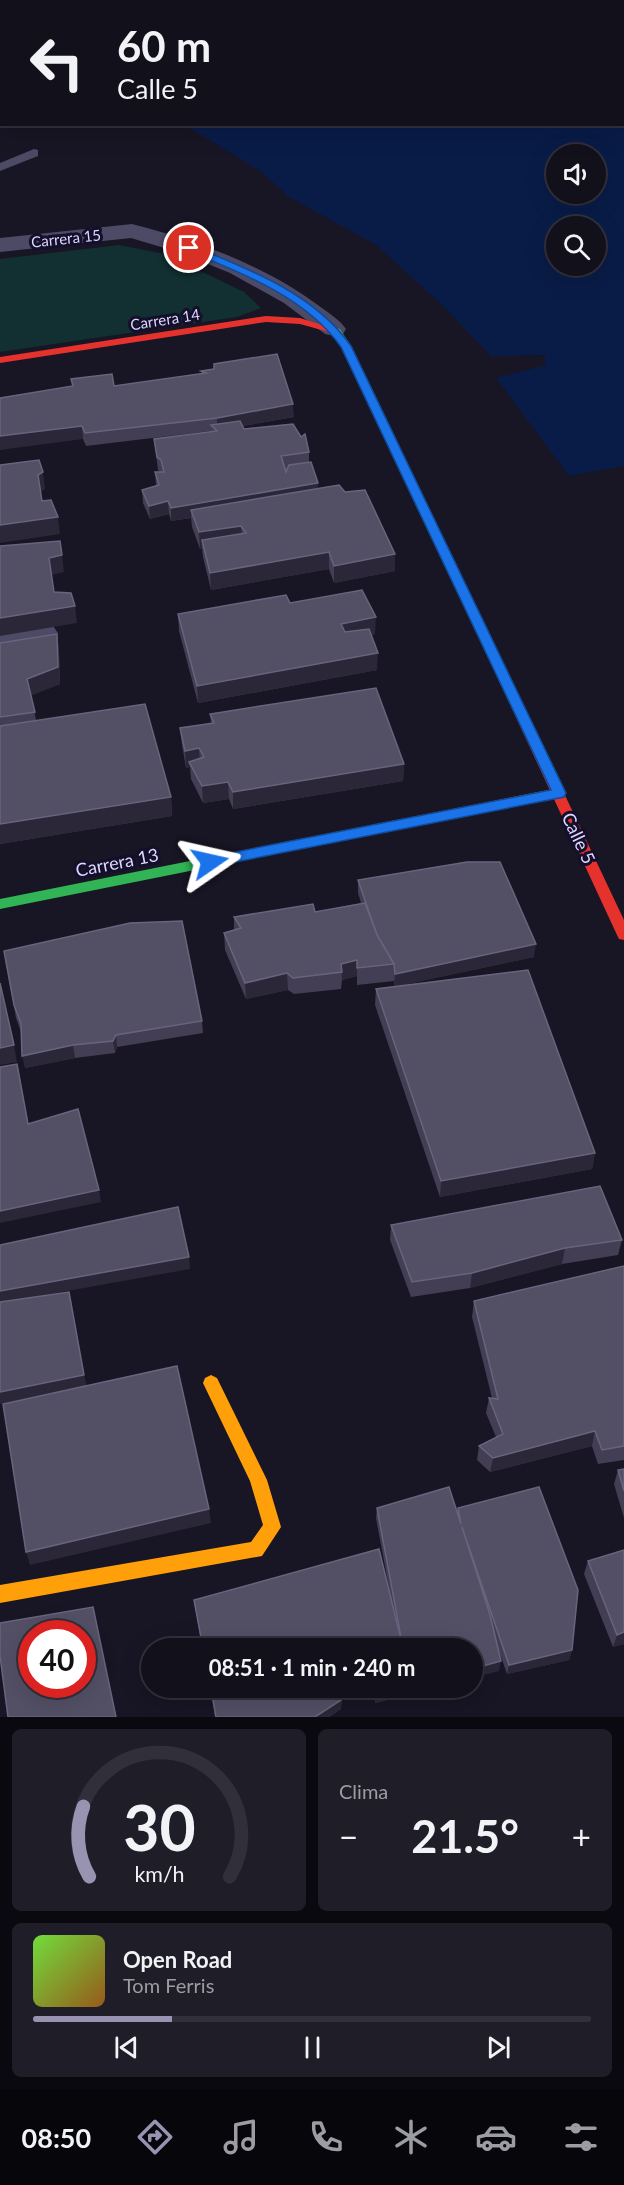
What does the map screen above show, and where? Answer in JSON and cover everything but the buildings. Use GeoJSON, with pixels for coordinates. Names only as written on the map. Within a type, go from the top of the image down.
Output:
{"type":"FeatureCollection","features":[{"type":"Feature","properties":{"kind":"street","name":"Carrera 15"},"geometry":{"type":"LineString","coordinates":[[0,245],[132,231]]}},
{"type":"Feature","properties":{"kind":"street","name":"Calle 5"},"geometry":{"type":"LineString","coordinates":[[132,231],[189,248],[238,268],[293,298],[334,329],[346,346],[559,793],[624,935]]}},
{"type":"Feature","properties":{"kind":"street","name":"Carrera 14"},"geometry":{"type":"LineString","coordinates":[[0,360],[136,341],[266,319],[300,321],[334,329]]}},
{"type":"Feature","properties":{"kind":"street"},"geometry":{"type":"LineString","coordinates":[[0,640],[43,633]]}},
{"type":"Feature","properties":{"kind":"street","name":"Carrera 13"},"geometry":{"type":"LineString","coordinates":[[0,904],[559,793]]}},
{"type":"Feature","properties":{"kind":"street"},"geometry":{"type":"LineString","coordinates":[[0,1594],[256,1550],[272,1527],[258,1480],[211,1383]]}},
{"type":"Feature","properties":{"kind":"lane"},"geometry":{"type":"LineString","coordinates":[[0,167],[34,153]]}},
{"type":"Feature","properties":{"kind":"green space"},"geometry":{"type":"Polygon","coordinates":[[[119,245],[165,254],[244,292],[261,308],[237,317],[0,352],[0,259],[119,245]]]}},
{"type":"Feature","properties":{"kind":"water"},"geometry":{"type":"Polygon","coordinates":[[[187,126],[624,126],[624,466],[569,476],[496,378],[546,365],[544,355],[491,356],[439,302],[376,245],[289,197],[260,171],[187,126]]]}},
{"type":"Feature","properties":{"kind":"traffic: fast"},"geometry":{"type":"LineString","coordinates":[[336,331],[346,346],[371,397],[521,715]]}},
{"type":"Feature","properties":{"kind":"traffic: fast"},"geometry":{"type":"LineString","coordinates":[[0,904],[285,847]]}},
{"type":"Feature","properties":{"kind":"traffic: slow"},"geometry":{"type":"LineString","coordinates":[[285,847],[559,793]]}},
{"type":"Feature","properties":{"kind":"traffic: slow"},"geometry":{"type":"LineString","coordinates":[[0,1594],[256,1550],[272,1527],[258,1480],[211,1383]]}},
{"type":"Feature","properties":{"kind":"traffic: jam"},"geometry":{"type":"LineString","coordinates":[[0,360],[266,319],[300,321],[336,331]]}},
{"type":"Feature","properties":{"kind":"traffic: jam"},"geometry":{"type":"LineString","coordinates":[[521,715],[624,935]]}},
{"type":"Feature","properties":{"kind":"route"},"geometry":{"type":"LineString","coordinates":[[189,248],[238,268],[293,298],[334,329],[346,346],[559,793],[210,862]]}}]}
